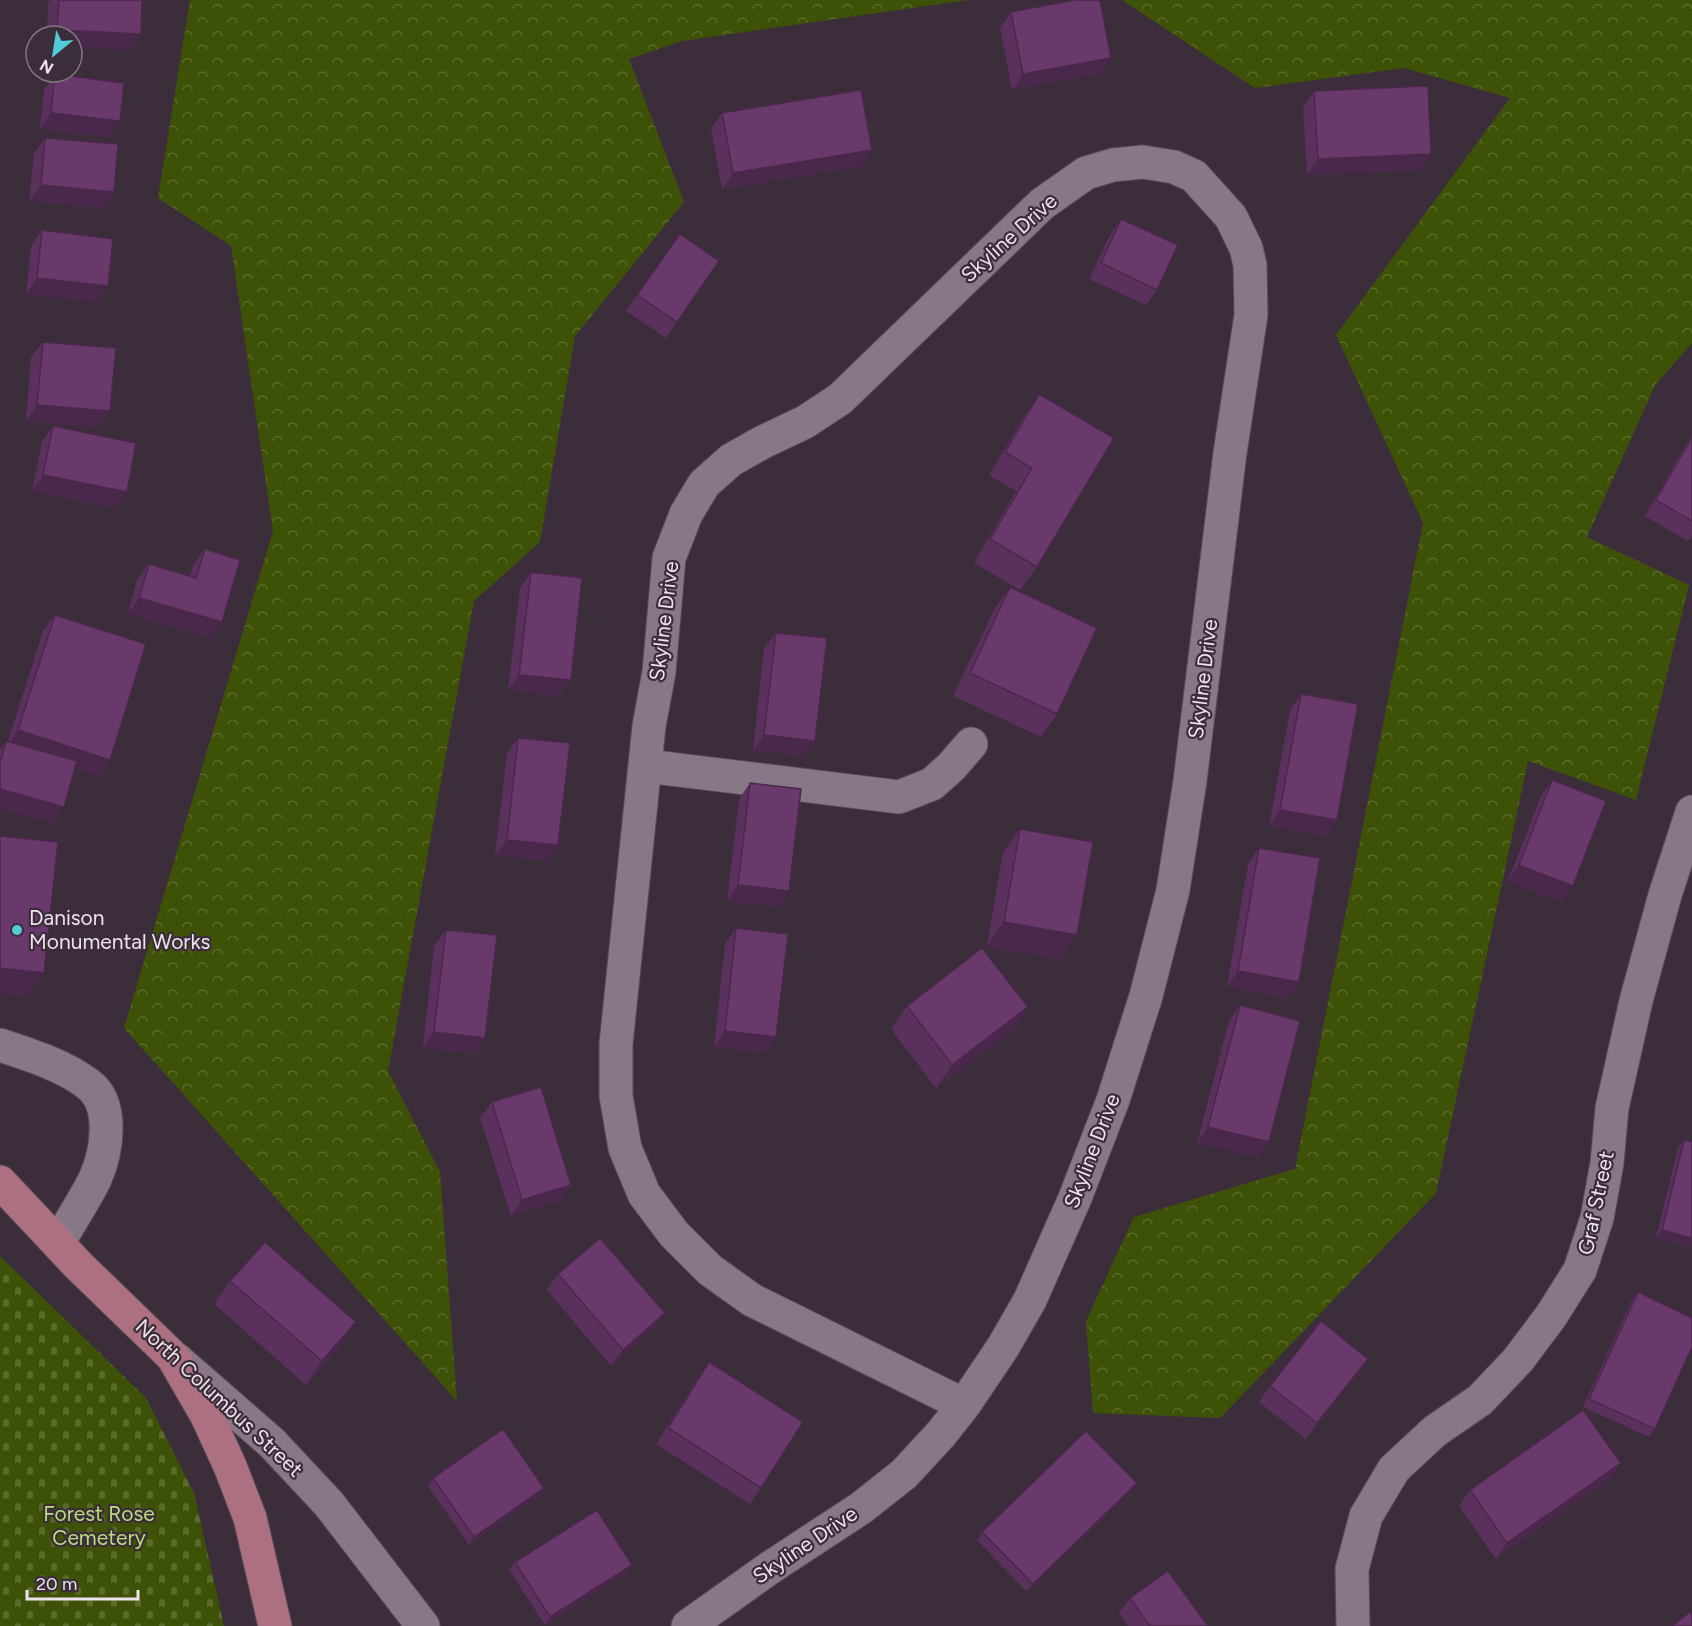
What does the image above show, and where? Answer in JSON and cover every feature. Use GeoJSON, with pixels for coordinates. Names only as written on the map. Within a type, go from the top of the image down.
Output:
{"type":"FeatureCollection","features":[{"type":"Feature","properties":{"kind":"main road","name":"North Columbus Street"},"geometry":{"type":"LineString","coordinates":[[0,1182],[173,1357]]}},
{"type":"Feature","properties":{"kind":"main road"},"geometry":{"type":"LineString","coordinates":[[173,1357],[207,1416],[250,1518],[275,1626]]}},
{"type":"Feature","properties":{"kind":"street","name":"Skyline Drive"},"geometry":{"type":"LineString","coordinates":[[688,1626],[771,1567],[861,1508],[904,1474],[964,1405],[1003,1347],[1030,1300],[1075,1198],[1113,1100],[1146,996],[1173,890],[1190,782],[1230,453],[1251,315],[1250,265],[1246,248],[1231,217],[1194,176],[1174,167],[1143,162],[1113,165],[1086,173],[1042,204],[840,399],[805,422],[731,460],[704,484],[686,514],[669,558],[615,1044],[616,1096],[625,1148],[644,1194],[674,1234],[710,1270],[752,1300],[964,1405]]}},
{"type":"Feature","properties":{"kind":"street"},"geometry":{"type":"LineString","coordinates":[[646,766],[899,797],[932,784],[971,744]]}},
{"type":"Feature","properties":{"kind":"street","name":"Graf Street"},"geometry":{"type":"LineString","coordinates":[[1353,1626],[1352,1569],[1366,1516],[1394,1469],[1435,1431],[1480,1400],[1518,1360],[1551,1316],[1580,1270],[1597,1218],[1607,1163],[1612,1108],[1636,1001],[1665,894],[1692,812]]}},
{"type":"Feature","properties":{"kind":"street"},"geometry":{"type":"LineString","coordinates":[[0,1045],[59,1067],[90,1085],[100,1098],[107,1116],[104,1143],[95,1178],[58,1243]]}},
{"type":"Feature","properties":{"kind":"street","name":"North Columbus Street"},"geometry":{"type":"LineString","coordinates":[[173,1357],[272,1443],[329,1504],[423,1626]]}},
{"type":"Feature","properties":{"kind":"green space"},"geometry":{"type":"Polygon","coordinates":[[[190,0],[968,0],[682,41],[629,59],[684,202],[575,336],[540,542],[474,601],[388,1071],[440,1172],[457,1401],[124,1028],[273,531],[231,246],[158,198],[190,0]]]}},
{"type":"Feature","properties":{"kind":"green space"},"geometry":{"type":"Polygon","coordinates":[[[1122,0],[1692,0],[1692,343],[1655,385],[1587,537],[1689,585],[1636,800],[1528,761],[1436,1193],[1220,1418],[1093,1413],[1086,1321],[1134,1217],[1295,1169],[1423,523],[1336,335],[1510,98],[1404,68],[1255,88],[1122,0]]]}},
{"type":"Feature","properties":{"kind":"green space","name":"Forest Rose Cemetery"},"geometry":{"type":"Polygon","coordinates":[[[0,1256],[146,1398],[194,1493],[224,1626],[0,1626],[0,1256]]]}},
{"type":"Feature","properties":{"kind":"building"},"geometry":{"type":"Polygon","coordinates":[[[59,0],[142,0],[141,34],[84,31],[84,24],[57,24],[59,0]]]}},
{"type":"Feature","properties":{"kind":"building"},"geometry":{"type":"Polygon","coordinates":[[[1075,0],[1100,0],[1111,58],[1023,74],[1011,12],[1075,0]]]}},
{"type":"Feature","properties":{"kind":"building"},"geometry":{"type":"Polygon","coordinates":[[[84,78],[124,83],[120,121],[51,113],[54,84],[84,84],[84,78]]]}},
{"type":"Feature","properties":{"kind":"building"},"geometry":{"type":"Polygon","coordinates":[[[1428,86],[1431,154],[1318,159],[1314,91],[1428,86]]]}},
{"type":"Feature","properties":{"kind":"building"},"geometry":{"type":"Polygon","coordinates":[[[861,90],[872,150],[733,173],[722,113],[861,90]]]}},
{"type":"Feature","properties":{"kind":"building"},"geometry":{"type":"Polygon","coordinates":[[[45,138],[118,144],[114,192],[41,185],[45,138]]]}},
{"type":"Feature","properties":{"kind":"building"},"geometry":{"type":"Polygon","coordinates":[[[1121,219],[1178,245],[1157,290],[1101,263],[1121,219]]]}},
{"type":"Feature","properties":{"kind":"building"},"geometry":{"type":"Polygon","coordinates":[[[42,230],[113,239],[108,286],[37,278],[42,230]]]}},
{"type":"Feature","properties":{"kind":"building"},"geometry":{"type":"Polygon","coordinates":[[[680,234],[719,261],[677,322],[637,295],[680,234]]]}},
{"type":"Feature","properties":{"kind":"building"},"geometry":{"type":"Polygon","coordinates":[[[43,342],[116,348],[110,411],[37,405],[43,342]]]}},
{"type":"Feature","properties":{"kind":"building"},"geometry":{"type":"Polygon","coordinates":[[[1039,394],[1114,438],[1037,567],[990,539],[1032,468],[1005,452],[1039,394]]]}},
{"type":"Feature","properties":{"kind":"building"},"geometry":{"type":"Polygon","coordinates":[[[53,426],[136,443],[127,492],[43,475],[53,426]]]}},
{"type":"Feature","properties":{"kind":"building"},"geometry":{"type":"Polygon","coordinates":[[[1692,437],[1692,521],[1656,500],[1692,437]]]}},
{"type":"Feature","properties":{"kind":"building"},"geometry":{"type":"Polygon","coordinates":[[[205,549],[240,560],[222,622],[139,598],[149,564],[196,578],[205,549]]]}},
{"type":"Feature","properties":{"kind":"building"},"geometry":{"type":"Polygon","coordinates":[[[531,572],[582,578],[571,680],[519,675],[531,572]]]}},
{"type":"Feature","properties":{"kind":"building"},"geometry":{"type":"Polygon","coordinates":[[[1010,587],[1097,628],[1057,714],[970,673],[1010,587]]]}},
{"type":"Feature","properties":{"kind":"building"},"geometry":{"type":"Polygon","coordinates":[[[55,615],[146,644],[110,760],[18,730],[55,615]]]}},
{"type":"Feature","properties":{"kind":"building"},"geometry":{"type":"Polygon","coordinates":[[[776,633],[827,638],[815,741],[764,735],[776,633]]]}},
{"type":"Feature","properties":{"kind":"building"},"geometry":{"type":"Polygon","coordinates":[[[1301,694],[1358,704],[1337,820],[1280,810],[1301,694]]]}},
{"type":"Feature","properties":{"kind":"building"},"geometry":{"type":"Polygon","coordinates":[[[518,738],[570,743],[558,845],[507,840],[518,738]]]}},
{"type":"Feature","properties":{"kind":"building"},"geometry":{"type":"Polygon","coordinates":[[[6,741],[77,761],[64,807],[0,789],[0,763],[6,741]]]}},
{"type":"Feature","properties":{"kind":"building"},"geometry":{"type":"Polygon","coordinates":[[[1552,780],[1606,801],[1573,886],[1519,865],[1552,780]]]}},
{"type":"Feature","properties":{"kind":"building"},"geometry":{"type":"Polygon","coordinates":[[[750,783],[801,789],[789,891],[738,885],[750,783]]]}},
{"type":"Feature","properties":{"kind":"building"},"geometry":{"type":"Polygon","coordinates":[[[1020,829],[1093,842],[1077,935],[1004,922],[1020,829]]]}},
{"type":"Feature","properties":{"kind":"building"},"geometry":{"type":"Polygon","coordinates":[[[0,836],[58,842],[44,973],[0,968],[0,836]]]}},
{"type":"Feature","properties":{"kind":"building"},"geometry":{"type":"Polygon","coordinates":[[[1259,848],[1320,858],[1299,982],[1238,971],[1259,848]]]}},
{"type":"Feature","properties":{"kind":"building"},"geometry":{"type":"Polygon","coordinates":[[[736,928],[788,934],[776,1037],[725,1031],[736,928]]]}},
{"type":"Feature","properties":{"kind":"building"},"geometry":{"type":"Polygon","coordinates":[[[446,930],[497,935],[485,1038],[434,1032],[446,930]]]}},
{"type":"Feature","properties":{"kind":"building"},"geometry":{"type":"Polygon","coordinates":[[[982,948],[1028,1007],[952,1065],[907,1006],[982,948]]]}},
{"type":"Feature","properties":{"kind":"building"},"geometry":{"type":"Polygon","coordinates":[[[1240,1005],[1300,1021],[1269,1142],[1208,1127],[1240,1005]]]}},
{"type":"Feature","properties":{"kind":"building"},"geometry":{"type":"Polygon","coordinates":[[[541,1087],[571,1185],[522,1200],[492,1102],[541,1087]]]}},
{"type":"Feature","properties":{"kind":"building"},"geometry":{"type":"Polygon","coordinates":[[[1684,1140],[1692,1142],[1692,1238],[1662,1230],[1684,1140]]]}},
{"type":"Feature","properties":{"kind":"building"},"geometry":{"type":"Polygon","coordinates":[[[600,1238],[665,1313],[623,1350],[558,1274],[600,1238]]]}},
{"type":"Feature","properties":{"kind":"building"},"geometry":{"type":"Polygon","coordinates":[[[265,1242],[356,1322],[322,1361],[230,1281],[265,1242]]]}},
{"type":"Feature","properties":{"kind":"building"},"geometry":{"type":"Polygon","coordinates":[[[1638,1292],[1692,1318],[1692,1347],[1655,1429],[1589,1399],[1638,1292]]]}},
{"type":"Feature","properties":{"kind":"building"},"geometry":{"type":"Polygon","coordinates":[[[1321,1321],[1368,1359],[1317,1423],[1270,1386],[1321,1321]]]}},
{"type":"Feature","properties":{"kind":"building"},"geometry":{"type":"Polygon","coordinates":[[[709,1362],[803,1422],[761,1488],[668,1428],[709,1362]]]}},
{"type":"Feature","properties":{"kind":"building"},"geometry":{"type":"Polygon","coordinates":[[[1583,1410],[1621,1463],[1507,1543],[1470,1490],[1583,1410]]]}},
{"type":"Feature","properties":{"kind":"building"},"geometry":{"type":"Polygon","coordinates":[[[503,1429],[544,1488],[474,1537],[433,1478],[503,1429]]]}},
{"type":"Feature","properties":{"kind":"building"},"geometry":{"type":"Polygon","coordinates":[[[1086,1431],[1137,1483],[1033,1584],[982,1532],[1086,1431]]]}},
{"type":"Feature","properties":{"kind":"building"},"geometry":{"type":"Polygon","coordinates":[[[597,1510],[632,1565],[550,1617],[515,1562],[597,1510]]]}},
{"type":"Feature","properties":{"kind":"building"},"geometry":{"type":"Polygon","coordinates":[[[1168,1571],[1207,1625],[1150,1626],[1130,1598],[1168,1571]]]}},
{"type":"Feature","properties":{"kind":"building"},"geometry":{"type":"Polygon","coordinates":[[[1690,1612],[1692,1626],[1672,1626],[1690,1612]]]}},
{"type":"Feature","properties":{"kind":"place","name":"Danison Monumental Works"},"geometry":{"type":"Point","coordinates":[17,930]}}]}
